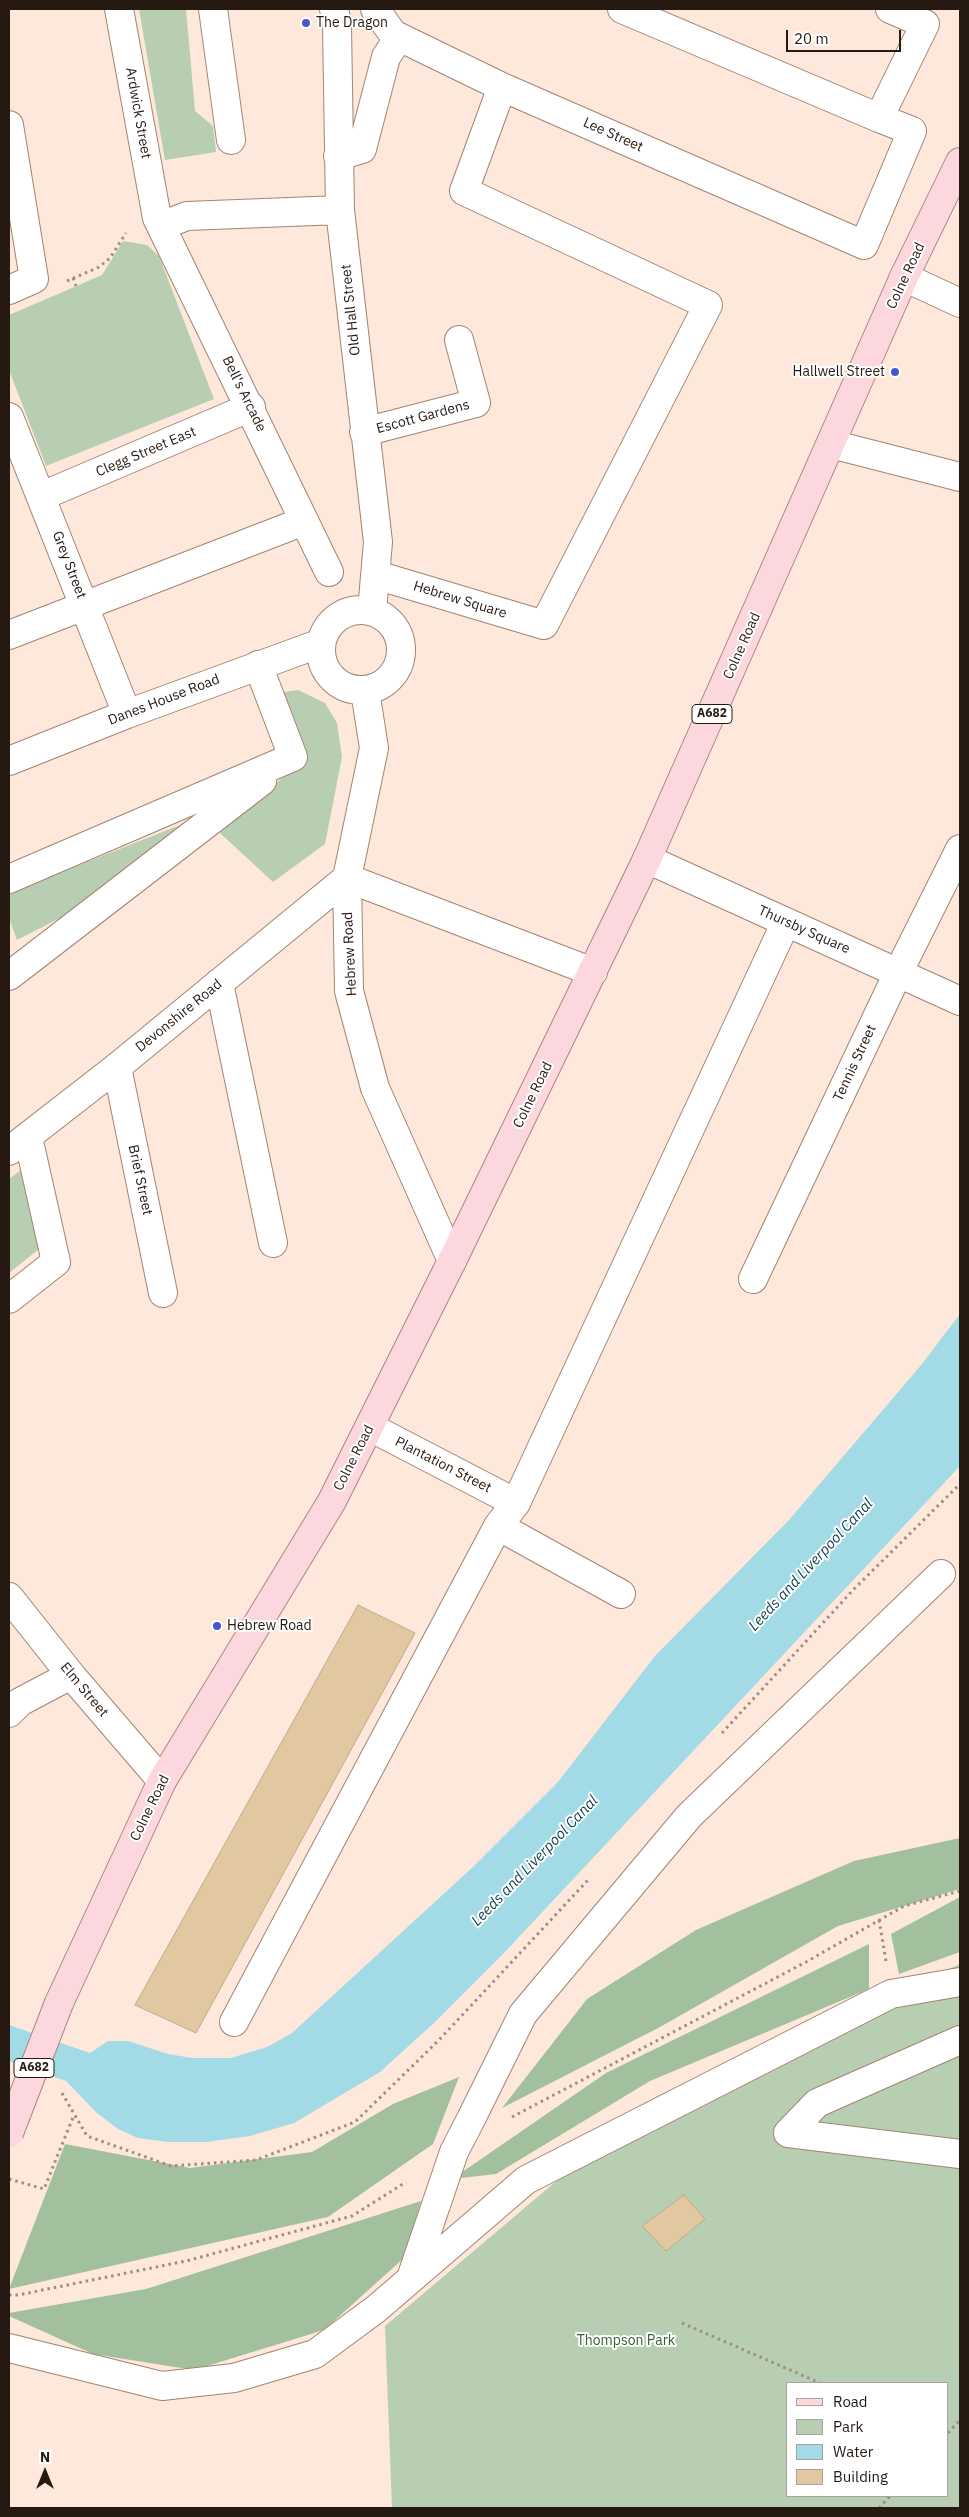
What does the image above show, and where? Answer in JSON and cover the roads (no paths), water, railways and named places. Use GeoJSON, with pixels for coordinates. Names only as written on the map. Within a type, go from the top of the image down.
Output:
{"type":"FeatureCollection","features":[{"type":"Feature","properties":{"kind":"main road","name":"Colne Road"},"geometry":{"type":"LineString","coordinates":[[9,2133],[58,2003],[162,1781],[332,1501],[593,972],[647,859],[904,277],[960,162]]}},
{"type":"Feature","properties":{"kind":"street","name":"Ardwick Street"},"geometry":{"type":"LineString","coordinates":[[119,9],[159,222]]}},
{"type":"Feature","properties":{"kind":"street"},"geometry":{"type":"LineString","coordinates":[[213,9],[231,140]]}},
{"type":"Feature","properties":{"kind":"street"},"geometry":{"type":"LineString","coordinates":[[336,17],[362,21],[374,9]]}},
{"type":"Feature","properties":{"kind":"street","name":"Lee Street"},"geometry":{"type":"LineString","coordinates":[[374,9],[393,34],[399,37],[502,86],[864,245],[912,131],[879,118]]}},
{"type":"Feature","properties":{"kind":"street"},"geometry":{"type":"LineString","coordinates":[[622,9],[879,118],[925,24],[890,9]]}},
{"type":"Feature","properties":{"kind":"street","name":"Old Hall Street"},"geometry":{"type":"LineString","coordinates":[[336,17],[340,210],[378,542],[372,611]]}},
{"type":"Feature","properties":{"kind":"street"},"geometry":{"type":"LineString","coordinates":[[338,156],[362,149],[386,56],[399,37]]}},
{"type":"Feature","properties":{"kind":"street","name":"Hebrew Square"},"geometry":{"type":"LineString","coordinates":[[376,575],[544,625],[708,305],[464,191],[502,86]]}},
{"type":"Feature","properties":{"kind":"street"},"geometry":{"type":"LineString","coordinates":[[9,125],[34,279],[9,290]]}},
{"type":"Feature","properties":{"kind":"street"},"geometry":{"type":"LineString","coordinates":[[159,222],[186,216],[340,210]]}},
{"type":"Feature","properties":{"kind":"street","name":"Bell's Arcade"},"geometry":{"type":"LineString","coordinates":[[159,222],[251,407],[329,572]]}},
{"type":"Feature","properties":{"kind":"street"},"geometry":{"type":"LineString","coordinates":[[904,277],[960,303]]}},
{"type":"Feature","properties":{"kind":"street","name":"Escott Gardens"},"geometry":{"type":"LineString","coordinates":[[364,432],[476,403],[460,340]]}},
{"type":"Feature","properties":{"kind":"street","name":"Clegg Street East"},"geometry":{"type":"LineString","coordinates":[[42,496],[251,407]]}},
{"type":"Feature","properties":{"kind":"street","name":"Grey Street"},"geometry":{"type":"LineString","coordinates":[[9,417],[127,714]]}},
{"type":"Feature","properties":{"kind":"street"},"geometry":{"type":"LineString","coordinates":[[830,444],[960,477]]}},
{"type":"Feature","properties":{"kind":"street"},"geometry":{"type":"LineString","coordinates":[[9,635],[304,521]]}},
{"type":"Feature","properties":{"kind":"street"},"geometry":{"type":"LineString","coordinates":[[353,610],[372,611],[389,620],[396,630],[401,643],[400,660],[393,676],[379,686],[365,691],[348,688],[333,680],[322,662],[320,642],[335,618],[353,610]]}},
{"type":"Feature","properties":{"kind":"street","name":"Danes House Road"},"geometry":{"type":"LineString","coordinates":[[9,761],[127,714],[320,642]]}},
{"type":"Feature","properties":{"kind":"street"},"geometry":{"type":"LineString","coordinates":[[258,666],[293,757]]}},
{"type":"Feature","properties":{"kind":"street","name":"Hebrew Road"},"geometry":{"type":"LineString","coordinates":[[365,691],[374,748],[347,878],[349,991],[375,1088],[452,1261]]}},
{"type":"Feature","properties":{"kind":"street"},"geometry":{"type":"LineString","coordinates":[[9,879],[293,757]]}},
{"type":"Feature","properties":{"kind":"street"},"geometry":{"type":"LineString","coordinates":[[10,974],[293,757]]}},
{"type":"Feature","properties":{"kind":"street","name":"Thursby Square"},"geometry":{"type":"LineString","coordinates":[[647,859],[960,1001]]}},
{"type":"Feature","properties":{"kind":"street","name":"Tennis Street"},"geometry":{"type":"LineString","coordinates":[[753,1280],[898,973],[957,862]]}},
{"type":"Feature","properties":{"kind":"street"},"geometry":{"type":"LineString","coordinates":[[347,878],[593,972]]}},
{"type":"Feature","properties":{"kind":"street","name":"Devonshire Road"},"geometry":{"type":"LineString","coordinates":[[18,1144],[118,1066],[347,878]]}},
{"type":"Feature","properties":{"kind":"street"},"geometry":{"type":"LineString","coordinates":[[234,2022],[498,1526],[516,1503],[786,922]]}},
{"type":"Feature","properties":{"kind":"street"},"geometry":{"type":"LineString","coordinates":[[219,983],[273,1243]]}},
{"type":"Feature","properties":{"kind":"street","name":"Brief Street"},"geometry":{"type":"LineString","coordinates":[[118,1066],[164,1293]]}},
{"type":"Feature","properties":{"kind":"street"},"geometry":{"type":"LineString","coordinates":[[9,1299],[56,1262],[18,1144]]}},
{"type":"Feature","properties":{"kind":"street","name":"Plantation Street"},"geometry":{"type":"LineString","coordinates":[[370,1427],[516,1503]]}},
{"type":"Feature","properties":{"kind":"street"},"geometry":{"type":"LineString","coordinates":[[498,1526],[621,1594]]}},
{"type":"Feature","properties":{"kind":"street"},"geometry":{"type":"LineString","coordinates":[[411,2279],[454,2152],[523,2014],[689,1816],[941,1574]]}},
{"type":"Feature","properties":{"kind":"street","name":"Elm Street"},"geometry":{"type":"LineString","coordinates":[[9,1597],[71,1675],[162,1781]]}},
{"type":"Feature","properties":{"kind":"street"},"geometry":{"type":"LineString","coordinates":[[9,1713],[20,1702],[71,1675]]}},
{"type":"Feature","properties":{"kind":"street"},"geometry":{"type":"LineString","coordinates":[[9,2348],[162,2386],[234,2378],[315,2354],[376,2309],[526,2180],[891,1994],[960,1982]]}},
{"type":"Feature","properties":{"kind":"street"},"geometry":{"type":"LineString","coordinates":[[960,2040],[817,2103],[788,2133],[960,2154]]}},
{"type":"Feature","properties":{"kind":"water","name":"Leeds and Liverpool Canal"},"geometry":{"type":"Polygon","coordinates":[[[960,1314],[960,1466],[503,1954],[435,2022],[380,2072],[294,2123],[250,2136],[206,2142],[168,2142],[138,2138],[118,2129],[97,2113],[66,2081],[9,2061],[9,2025],[90,2053],[108,2041],[128,2041],[168,2054],[192,2058],[231,2058],[267,2047],[292,2033],[473,1867],[558,1782],[655,1656],[789,1520],[922,1364],[960,1314]]]}},
{"type":"Feature","properties":{"kind":"place","name":"The Dragon"},"geometry":{"type":"Point","coordinates":[306,23]}},
{"type":"Feature","properties":{"kind":"place","name":"Hallwell Street"},"geometry":{"type":"Point","coordinates":[895,372]}},
{"type":"Feature","properties":{"kind":"place","name":"Hebrew Road"},"geometry":{"type":"Point","coordinates":[217,1626]}},
{"type":"Feature","properties":{"kind":"park label","name":"Thompson Park"},"geometry":{"type":"Point","coordinates":[626,2341]}}]}
